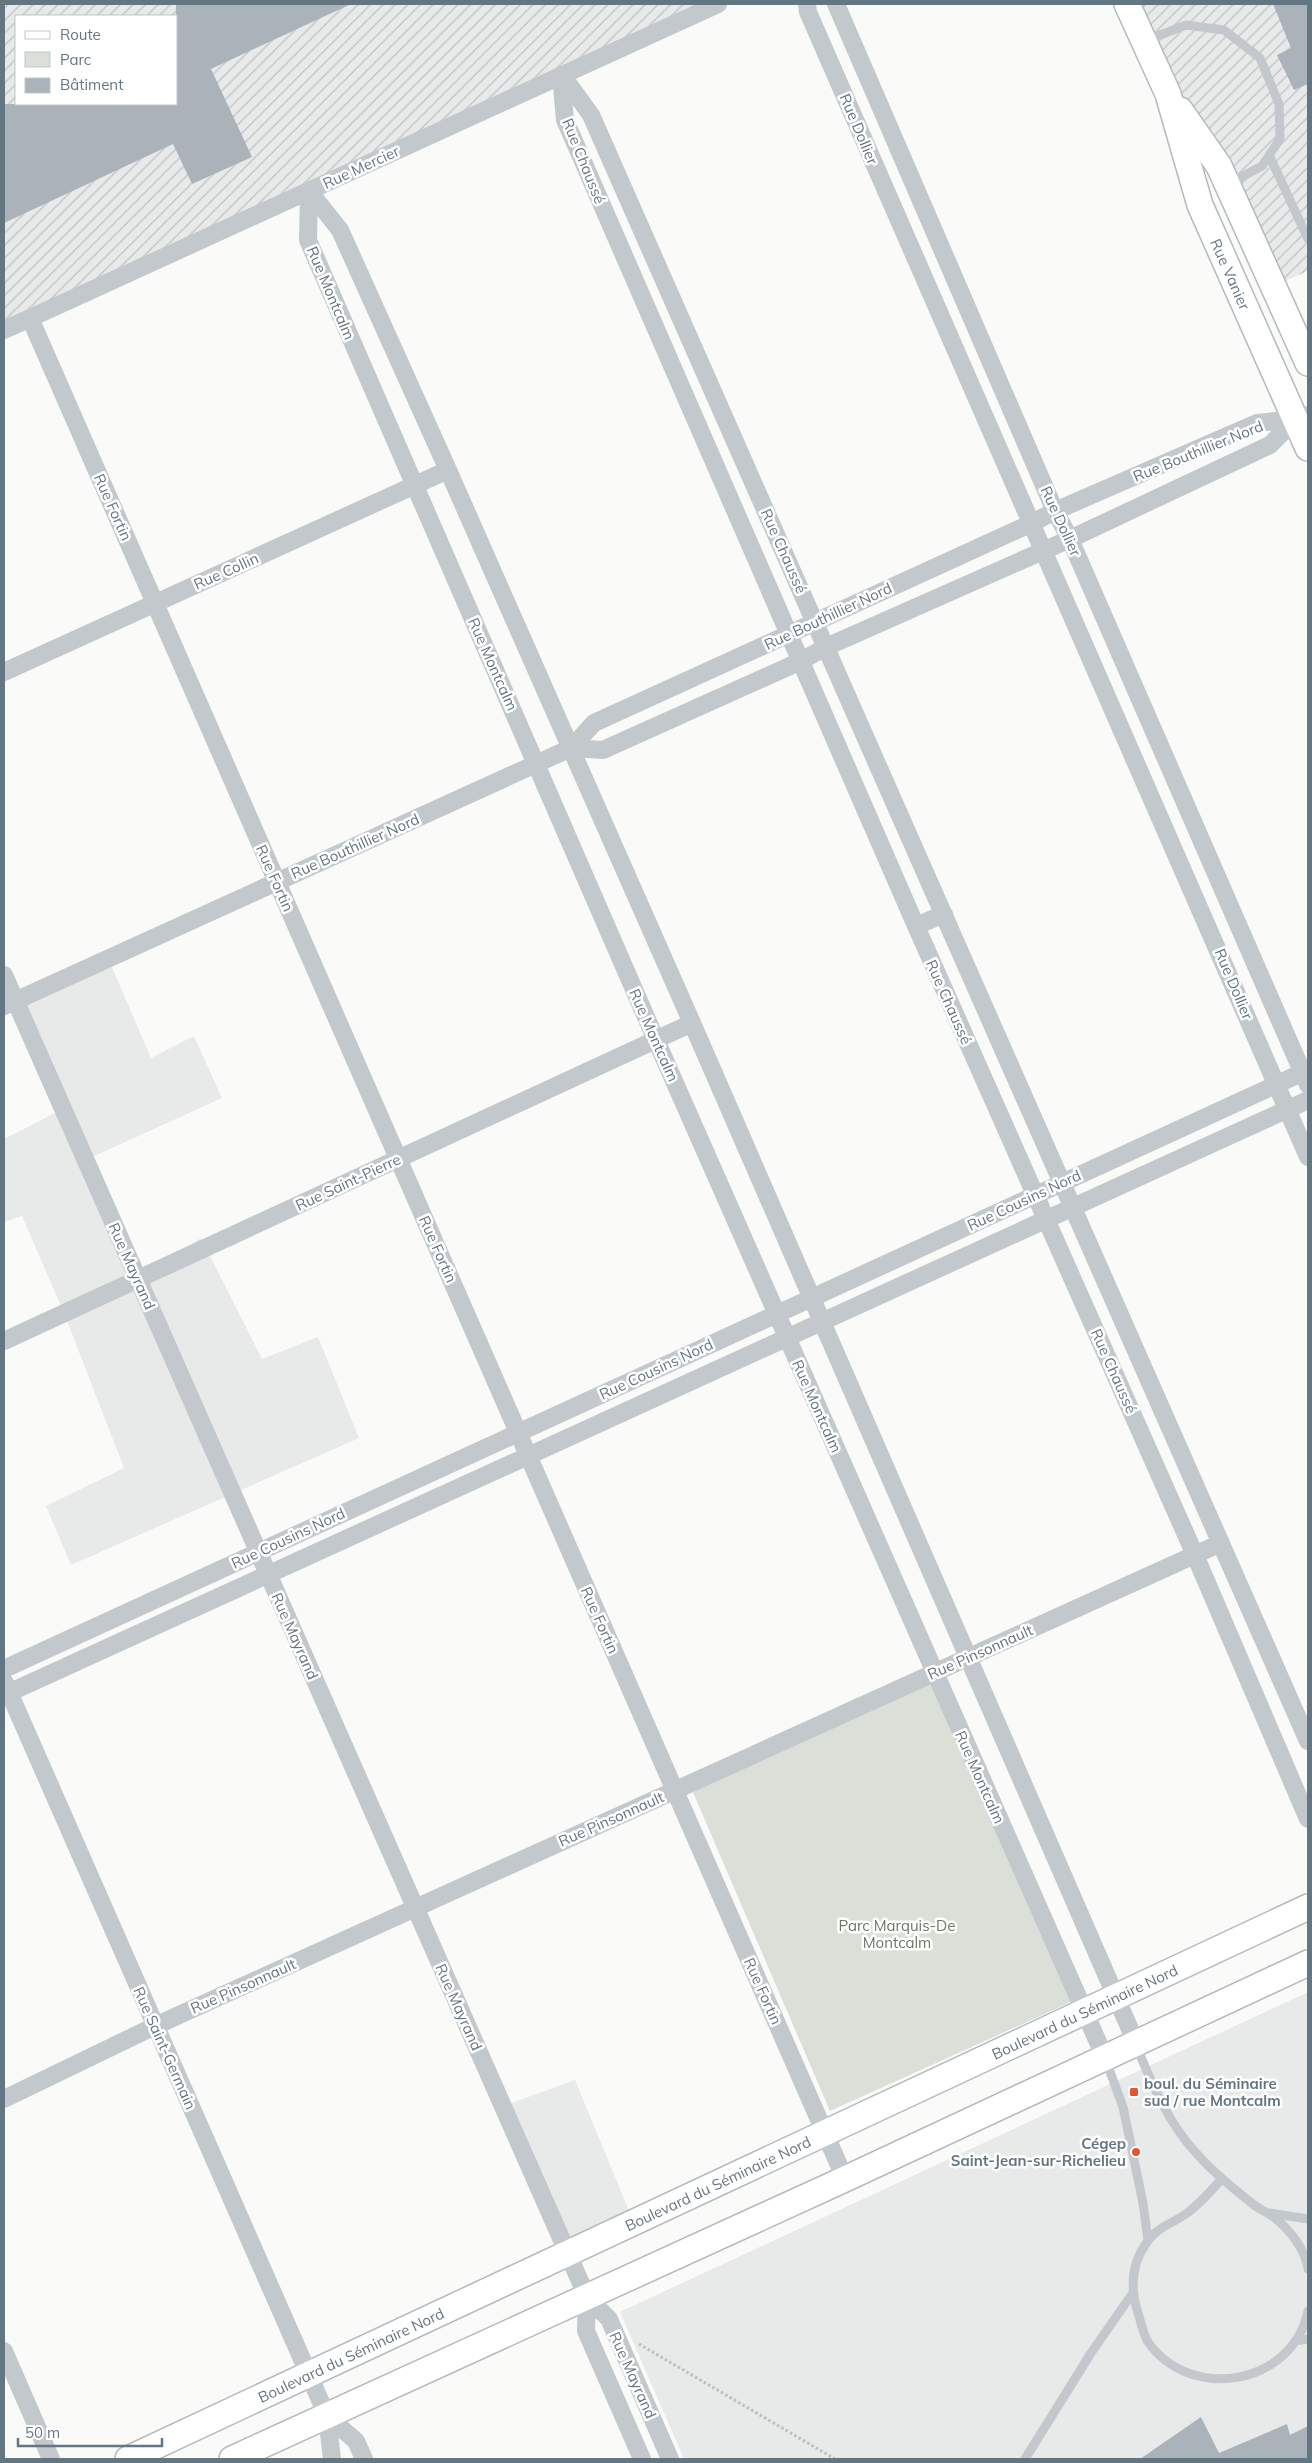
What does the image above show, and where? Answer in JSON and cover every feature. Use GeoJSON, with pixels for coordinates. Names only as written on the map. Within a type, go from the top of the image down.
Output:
{"type":"FeatureCollection","features":[{"type":"Feature","properties":{"kind":"main road","name":"Rue Vanier"},"geometry":{"type":"LineString","coordinates":[[1127,4],[1168,94],[1200,204],[1302,417],[1308,448]]}},
{"type":"Feature","properties":{"kind":"main road","name":"Rue Vanier"},"geometry":{"type":"LineString","coordinates":[[1168,94],[1219,166],[1308,363]]}},
{"type":"Feature","properties":{"kind":"main road","name":"Boulevard du Séminaire Nord"},"geometry":{"type":"LineString","coordinates":[[128,2459],[309,2376],[1085,2010],[1308,1907]]}},
{"type":"Feature","properties":{"kind":"main road"},"geometry":{"type":"LineString","coordinates":[[232,2459],[845,2179],[1308,1963]]}},
{"type":"Feature","properties":{"kind":"street","name":"Rue Mercier"},"geometry":{"type":"LineString","coordinates":[[4,330],[718,4]]}},
{"type":"Feature","properties":{"kind":"street","name":"Rue Dollier"},"geometry":{"type":"LineString","coordinates":[[807,4],[808,12],[913,254],[1159,812],[1308,1157]]}},
{"type":"Feature","properties":{"kind":"street","name":"Rue Dollier"},"geometry":{"type":"LineString","coordinates":[[836,4],[1055,511],[1070,539],[1183,802],[1306,1076]]}},
{"type":"Feature","properties":{"kind":"street","name":"Rue Chaussé"},"geometry":{"type":"LineString","coordinates":[[561,75],[591,116],[944,914],[1071,1208],[1308,1741]]}},
{"type":"Feature","properties":{"kind":"street","name":"Rue Chaussé"},"geometry":{"type":"LineString","coordinates":[[561,75],[565,120],[670,365],[790,634],[916,926],[1035,1195],[1048,1219],[1195,1555],[1308,1819]]}},
{"type":"Feature","properties":{"kind":"street"},"geometry":{"type":"LineString","coordinates":[[309,191],[340,230],[448,470],[692,1023],[1136,2043]]}},
{"type":"Feature","properties":{"kind":"street","name":"Rue Montcalm"},"geometry":{"type":"LineString","coordinates":[[309,191],[308,240],[656,1040],[1105,2058]]}},
{"type":"Feature","properties":{"kind":"street"},"geometry":{"type":"LineString","coordinates":[[913,254],[938,240]]}},
{"type":"Feature","properties":{"kind":"street","name":"Rue Fortin"},"geometry":{"type":"LineString","coordinates":[[30,318],[845,2179]]}},
{"type":"Feature","properties":{"kind":"street"},"geometry":{"type":"LineString","coordinates":[[670,365],[697,353]]}},
{"type":"Feature","properties":{"kind":"street","name":"Rue Bouthillier Nord"},"geometry":{"type":"LineString","coordinates":[[9,1003],[537,764],[571,748],[594,723],[1055,511],[1257,423],[1302,417]]}},
{"type":"Feature","properties":{"kind":"street","name":"Rue Bouthillier Nord"},"geometry":{"type":"LineString","coordinates":[[571,748],[602,750],[801,661],[826,647],[1070,539],[1270,446],[1302,417]]}},
{"type":"Feature","properties":{"kind":"street","name":"Rue Collin"},"geometry":{"type":"LineString","coordinates":[[4,672],[448,470]]}},
{"type":"Feature","properties":{"kind":"street"},"geometry":{"type":"LineString","coordinates":[[1159,812],[1183,802]]}},
{"type":"Feature","properties":{"kind":"street"},"geometry":{"type":"LineString","coordinates":[[916,926],[944,914]]}},
{"type":"Feature","properties":{"kind":"street","name":"Rue Mayrand"},"geometry":{"type":"LineString","coordinates":[[4,975],[9,1003],[138,1279],[587,2297],[609,2319],[670,2459]]}},
{"type":"Feature","properties":{"kind":"street","name":"Rue Saint-Pierre"},"geometry":{"type":"LineString","coordinates":[[4,1341],[692,1023]]}},
{"type":"Feature","properties":{"kind":"street","name":"Rue Cousins Nord"},"geometry":{"type":"LineString","coordinates":[[4,1669],[1277,1084],[1306,1076]]}},
{"type":"Feature","properties":{"kind":"street","name":"Rue Cousins Nord"},"geometry":{"type":"LineString","coordinates":[[6,1689],[268,1575],[1308,1100]]}},
{"type":"Feature","properties":{"kind":"street","name":"Rue Pinsonnault"},"geometry":{"type":"LineString","coordinates":[[4,2099],[156,2026],[1221,1543]]}},
{"type":"Feature","properties":{"kind":"street","name":"Rue Saint-Germain"},"geometry":{"type":"LineString","coordinates":[[6,1689],[327,2416],[332,2459]]}},
{"type":"Feature","properties":{"kind":"street","name":"Rue Mayrand"},"geometry":{"type":"LineString","coordinates":[[587,2297],[586,2332],[642,2459]]}},
{"type":"Feature","properties":{"kind":"street"},"geometry":{"type":"LineString","coordinates":[[4,2352],[51,2459]]}},
{"type":"Feature","properties":{"kind":"street","name":"Rue Saint-Germain"},"geometry":{"type":"LineString","coordinates":[[327,2416],[356,2441],[364,2459]]}},
{"type":"Feature","properties":{"kind":"lane"},"geometry":{"type":"LineString","coordinates":[[1144,41],[1186,25],[1224,30],[1260,58],[1279,104],[1280,139],[1262,166],[1227,184]]}},
{"type":"Feature","properties":{"kind":"lane"},"geometry":{"type":"LineString","coordinates":[[1269,155],[1308,239]]}},
{"type":"Feature","properties":{"kind":"lane"},"geometry":{"type":"LineString","coordinates":[[1136,2043],[1153,2088],[1170,2118],[1196,2154],[1222,2179],[1264,2213],[1276,2218],[1296,2240],[1308,2269]]}},
{"type":"Feature","properties":{"kind":"lane"},"geometry":{"type":"LineString","coordinates":[[1105,2058],[1123,2106],[1143,2203],[1148,2241]]}},
{"type":"Feature","properties":{"kind":"lane"},"geometry":{"type":"LineString","coordinates":[[1222,2179],[1187,2213],[1164,2225],[1148,2241],[1136,2264],[1132,2294],[1148,2341],[1171,2364],[1201,2378],[1227,2380],[1257,2373],[1278,2360],[1295,2341],[1303,2328],[1308,2311]]}},
{"type":"Feature","properties":{"kind":"lane"},"geometry":{"type":"LineString","coordinates":[[1264,2213],[1308,2219]]}},
{"type":"Feature","properties":{"kind":"lane"},"geometry":{"type":"LineString","coordinates":[[1025,2459],[1091,2353],[1132,2294]]}},
{"type":"Feature","properties":{"kind":"lane"},"geometry":{"type":"LineString","coordinates":[[1295,2341],[1308,2339]]}},
{"type":"Feature","properties":{"kind":"path"},"geometry":{"type":"LineString","coordinates":[[613,2328],[834,2459]]}},
{"type":"Feature","properties":{"kind":"shaded area"},"geometry":{"type":"Polygon","coordinates":[[[4,4],[718,4],[4,330],[4,4]]]}},
{"type":"Feature","properties":{"kind":"shaded area"},"geometry":{"type":"Polygon","coordinates":[[[1127,4],[1308,4],[1308,271],[1273,286],[1127,4]]]}},
{"type":"Feature","properties":{"kind":"shaded area"},"geometry":{"type":"Polygon","coordinates":[[[108,958],[151,1058],[194,1036],[222,1098],[79,1163],[138,1279],[201,1238],[262,1359],[318,1337],[359,1438],[71,1565],[46,1506],[124,1468],[64,1313],[22,1216],[4,1222],[4,1139],[63,1109],[15,1000],[108,958]]]}},
{"type":"Feature","properties":{"kind":"shaded area","name":"Cégep Saint-Jean-sur-Richelieu"},"geometry":{"type":"Polygon","coordinates":[[[1308,1992],[1308,2459],[684,2459],[620,2312],[1308,1992]]]}},
{"type":"Feature","properties":{"kind":"shaded area"},"geometry":{"type":"Polygon","coordinates":[[[575,2080],[634,2223],[568,2254],[503,2106],[575,2080]]]}},
{"type":"Feature","properties":{"kind":"green space","name":"Parc Marquis-De Montcalm"},"geometry":{"type":"Polygon","coordinates":[[[930,1682],[1071,2002],[830,2111],[692,1790],[930,1682]]]}},
{"type":"Feature","properties":{"kind":"building"},"geometry":{"type":"Polygon","coordinates":[[[176,4],[351,4],[211,69],[252,157],[192,184],[173,144],[4,223],[4,104],[178,105],[178,15],[176,15],[176,4]]]}},
{"type":"Feature","properties":{"kind":"building"},"geometry":{"type":"Polygon","coordinates":[[[1273,4],[1308,4],[1308,84],[1294,90],[1277,55],[1291,48],[1273,4]]]}},
{"type":"Feature","properties":{"kind":"building"},"geometry":{"type":"Polygon","coordinates":[[[1201,2417],[1219,2453],[1287,2424],[1290,2435],[1308,2426],[1308,2459],[1140,2459],[1201,2417]]]}},
{"type":"Feature","properties":{"kind":"place","name":"boul. du Séminaire sud / rue Montcalm"},"geometry":{"type":"Point","coordinates":[1134,2092]}},
{"type":"Feature","properties":{"kind":"place","name":"Cégep Saint-Jean-sur-Richelieu"},"geometry":{"type":"Point","coordinates":[1136,2152]}}]}
